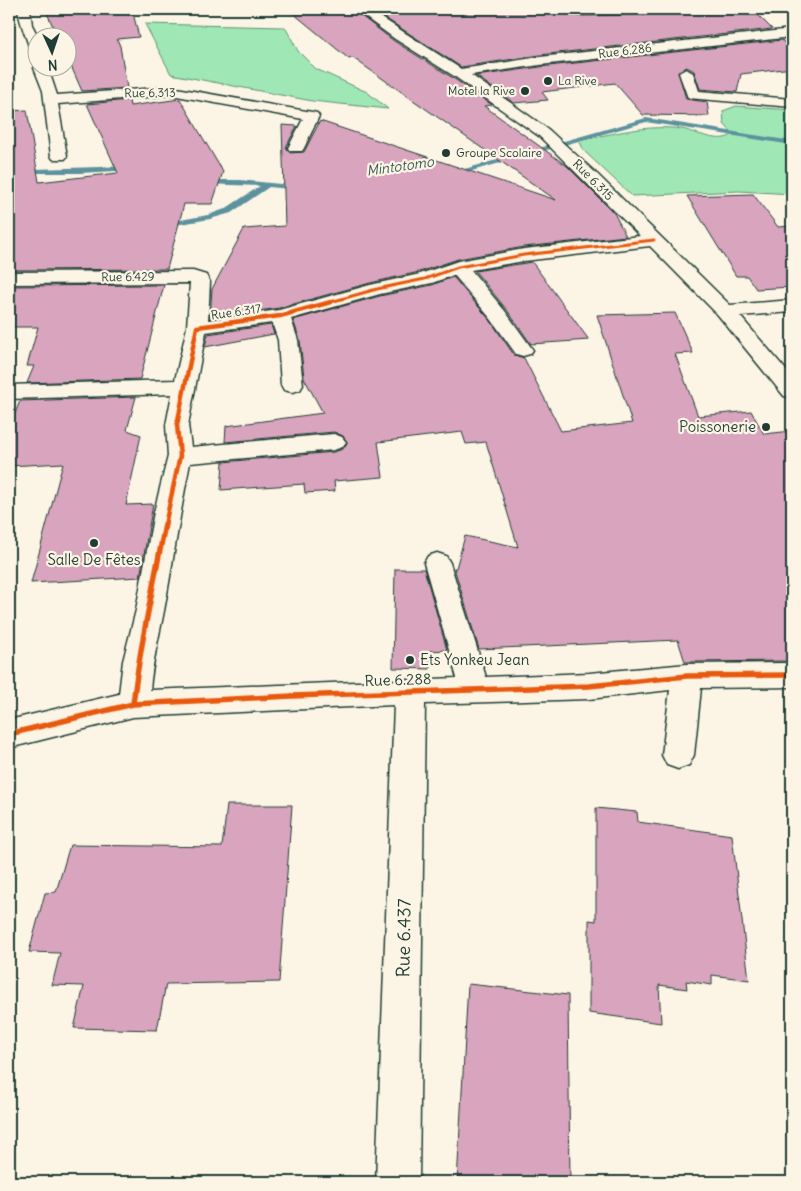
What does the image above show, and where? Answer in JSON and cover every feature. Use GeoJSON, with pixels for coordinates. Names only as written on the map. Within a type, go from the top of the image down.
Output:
{"type":"FeatureCollection","features":[{"type":"Feature","properties":{"kind":"street"},"geometry":{"type":"LineString","coordinates":[[24,9],[28,28]]}},
{"type":"Feature","properties":{"kind":"street","name":"Rue 6.315"},"geometry":{"type":"LineString","coordinates":[[360,9],[399,36],[459,73],[544,133],[725,311],[792,391]]}},
{"type":"Feature","properties":{"kind":"street","name":"Rue 6.286"},"geometry":{"type":"LineString","coordinates":[[459,73],[540,61],[792,33]]}},
{"type":"Feature","properties":{"kind":"street"},"geometry":{"type":"LineString","coordinates":[[686,73],[693,95],[792,103]]}},
{"type":"Feature","properties":{"kind":"street"},"geometry":{"type":"LineString","coordinates":[[45,78],[50,91],[59,156]]}},
{"type":"Feature","properties":{"kind":"street","name":"Rue 6.313"},"geometry":{"type":"LineString","coordinates":[[50,100],[171,91],[312,116],[296,148]]}},
{"type":"Feature","properties":{"kind":"street","name":"Rue 6.317"},"geometry":{"type":"LineString","coordinates":[[133,704],[138,661],[150,610],[166,512],[180,456],[177,425],[197,327],[280,316],[377,289],[425,280],[458,267],[524,255],[654,240]]}},
{"type":"Feature","properties":{"kind":"street"},"geometry":{"type":"LineString","coordinates":[[458,267],[498,315],[523,350]]}},
{"type":"Feature","properties":{"kind":"street","name":"Rue 6.429"},"geometry":{"type":"LineString","coordinates":[[9,278],[146,276],[199,279],[197,327]]}},
{"type":"Feature","properties":{"kind":"street"},"geometry":{"type":"LineString","coordinates":[[725,311],[792,306]]}},
{"type":"Feature","properties":{"kind":"street"},"geometry":{"type":"LineString","coordinates":[[280,316],[288,340],[292,385]]}},
{"type":"Feature","properties":{"kind":"street"},"geometry":{"type":"LineString","coordinates":[[9,392],[186,387]]}},
{"type":"Feature","properties":{"kind":"street"},"geometry":{"type":"LineString","coordinates":[[180,456],[334,442]]}},
{"type":"Feature","properties":{"kind":"street"},"geometry":{"type":"LineString","coordinates":[[437,563],[475,690]]}},
{"type":"Feature","properties":{"kind":"street","name":"Rue 6.288"},"geometry":{"type":"LineString","coordinates":[[9,734],[133,704],[292,696],[590,686],[687,676],[792,675]]}},
{"type":"Feature","properties":{"kind":"street"},"geometry":{"type":"LineString","coordinates":[[678,755],[687,676]]}},
{"type":"Feature","properties":{"kind":"street","name":"Rue 6.437"},"geometry":{"type":"LineString","coordinates":[[398,1182],[410,693]]}},
{"type":"Feature","properties":{"kind":"green space"},"geometry":{"type":"Polygon","coordinates":[[[145,24],[285,27],[298,51],[316,69],[367,92],[388,109],[312,101],[171,74],[145,24]]]}},
{"type":"Feature","properties":{"kind":"green space"},"geometry":{"type":"Polygon","coordinates":[[[736,106],[792,110],[792,194],[739,191],[632,196],[584,151],[579,140],[630,130],[656,128],[682,129],[715,138],[728,137],[733,134],[724,124],[723,111],[736,106]]]}},
{"type":"Feature","properties":{"kind":"building"},"geometry":{"type":"Polygon","coordinates":[[[89,9],[132,9],[139,37],[117,39],[120,46],[127,88],[82,91],[76,78],[78,78],[78,28],[54,28],[47,13],[89,9]]]}},
{"type":"Feature","properties":{"kind":"building"},"geometry":{"type":"Polygon","coordinates":[[[288,9],[352,9],[394,41],[492,105],[484,106],[567,166],[614,213],[626,236],[524,247],[458,259],[419,272],[370,283],[279,308],[210,318],[212,289],[244,229],[285,226],[282,125],[297,126],[286,147],[290,153],[304,152],[320,121],[556,200],[353,58],[349,59],[288,9]]]}},
{"type":"Feature","properties":{"kind":"building"},"geometry":{"type":"Polygon","coordinates":[[[371,9],[557,9],[578,16],[668,14],[668,9],[752,9],[772,29],[540,55],[461,67],[371,9]]]}},
{"type":"Feature","properties":{"kind":"building"},"geometry":{"type":"Polygon","coordinates":[[[782,40],[792,51],[792,68],[741,74],[737,92],[700,89],[694,71],[687,67],[678,71],[686,99],[707,102],[709,116],[643,115],[615,83],[542,92],[548,100],[514,103],[476,76],[540,67],[782,40]]]}},
{"type":"Feature","properties":{"kind":"building"},"geometry":{"type":"Polygon","coordinates":[[[180,99],[223,172],[212,204],[184,204],[167,269],[9,270],[9,111],[27,110],[39,182],[118,173],[87,104],[129,100],[130,106],[180,99]]]}},
{"type":"Feature","properties":{"kind":"building"},"geometry":{"type":"Polygon","coordinates":[[[753,194],[778,227],[792,226],[792,287],[756,289],[747,276],[736,276],[687,196],[753,194]]]}},
{"type":"Feature","properties":{"kind":"building"},"geometry":{"type":"Polygon","coordinates":[[[532,262],[589,340],[531,344],[507,310],[475,271],[532,262]]]}},
{"type":"Feature","properties":{"kind":"building"},"geometry":{"type":"Polygon","coordinates":[[[453,277],[490,320],[514,355],[524,358],[561,431],[632,423],[597,315],[675,313],[693,353],[675,354],[698,416],[751,411],[764,434],[792,431],[792,661],[685,662],[678,640],[479,649],[454,568],[456,568],[465,536],[518,547],[486,442],[466,444],[462,432],[378,442],[383,477],[334,481],[335,491],[305,493],[304,484],[221,490],[223,462],[334,452],[343,449],[347,443],[343,436],[334,432],[225,442],[226,426],[323,413],[304,378],[300,340],[293,320],[380,296],[432,285],[453,277]]]}},
{"type":"Feature","properties":{"kind":"building"},"geometry":{"type":"Polygon","coordinates":[[[164,285],[140,379],[27,383],[34,366],[27,366],[38,327],[9,327],[9,286],[164,285]]]}},
{"type":"Feature","properties":{"kind":"building"},"geometry":{"type":"Polygon","coordinates":[[[271,325],[274,334],[205,347],[208,334],[271,325]]]}},
{"type":"Feature","properties":{"kind":"building"},"geometry":{"type":"Polygon","coordinates":[[[136,397],[127,430],[141,435],[126,505],[153,504],[140,577],[31,583],[63,463],[9,466],[9,428],[20,401],[136,397]]]}},
{"type":"Feature","properties":{"kind":"building"},"geometry":{"type":"Polygon","coordinates":[[[395,569],[424,569],[447,650],[430,651],[430,669],[393,668],[395,569]]]}},
{"type":"Feature","properties":{"kind":"building"},"geometry":{"type":"Polygon","coordinates":[[[227,805],[292,805],[279,982],[166,984],[157,1030],[74,1028],[84,986],[52,985],[60,953],[29,952],[45,893],[56,892],[70,845],[222,847],[227,805]]]}},
{"type":"Feature","properties":{"kind":"building"},"geometry":{"type":"Polygon","coordinates":[[[596,808],[637,812],[638,822],[732,835],[749,980],[712,975],[712,985],[686,981],[687,989],[659,985],[661,1023],[589,1013],[589,920],[596,921],[596,808]]]}},
{"type":"Feature","properties":{"kind":"building"},"geometry":{"type":"Polygon","coordinates":[[[468,984],[568,995],[570,1182],[457,1182],[468,984]]]}},
{"type":"Feature","properties":{"kind":"waterway","name":"Mintotomo"},"geometry":{"type":"LineString","coordinates":[[451,174],[646,120],[792,143]]}},
{"type":"Feature","properties":{"kind":"waterway","name":"Mintotomo"},"geometry":{"type":"LineString","coordinates":[[9,181],[35,171],[131,168]]}},
{"type":"Feature","properties":{"kind":"waterway","name":"Mintotomo"},"geometry":{"type":"LineString","coordinates":[[203,182],[240,182],[300,188]]}},
{"type":"Feature","properties":{"kind":"waterway"},"geometry":{"type":"LineString","coordinates":[[172,224],[210,217],[228,211],[266,186]]}},
{"type":"Feature","properties":{"kind":"cycle path"},"geometry":{"type":"LineString","coordinates":[[133,704],[138,661],[150,610],[167,512],[180,456],[177,425],[197,327],[280,316],[377,289],[425,279],[458,267],[524,255],[654,240]]}},
{"type":"Feature","properties":{"kind":"cycle path"},"geometry":{"type":"LineString","coordinates":[[9,734],[133,704],[292,696],[589,686],[687,676],[792,675]]}},
{"type":"Feature","properties":{"kind":"place","name":"La Rive"},"geometry":{"type":"Point","coordinates":[548,81]}},
{"type":"Feature","properties":{"kind":"place","name":"Motel la Rive"},"geometry":{"type":"Point","coordinates":[525,91]}},
{"type":"Feature","properties":{"kind":"place","name":"Groupe Scolaire"},"geometry":{"type":"Point","coordinates":[446,153]}},
{"type":"Feature","properties":{"kind":"place","name":"Poissonerie"},"geometry":{"type":"Point","coordinates":[766,427]}},
{"type":"Feature","properties":{"kind":"place","name":"Salle De Fêtes"},"geometry":{"type":"Point","coordinates":[94,543]}},
{"type":"Feature","properties":{"kind":"place","name":"Ets Yonkeu Jean"},"geometry":{"type":"Point","coordinates":[410,660]}}]}
